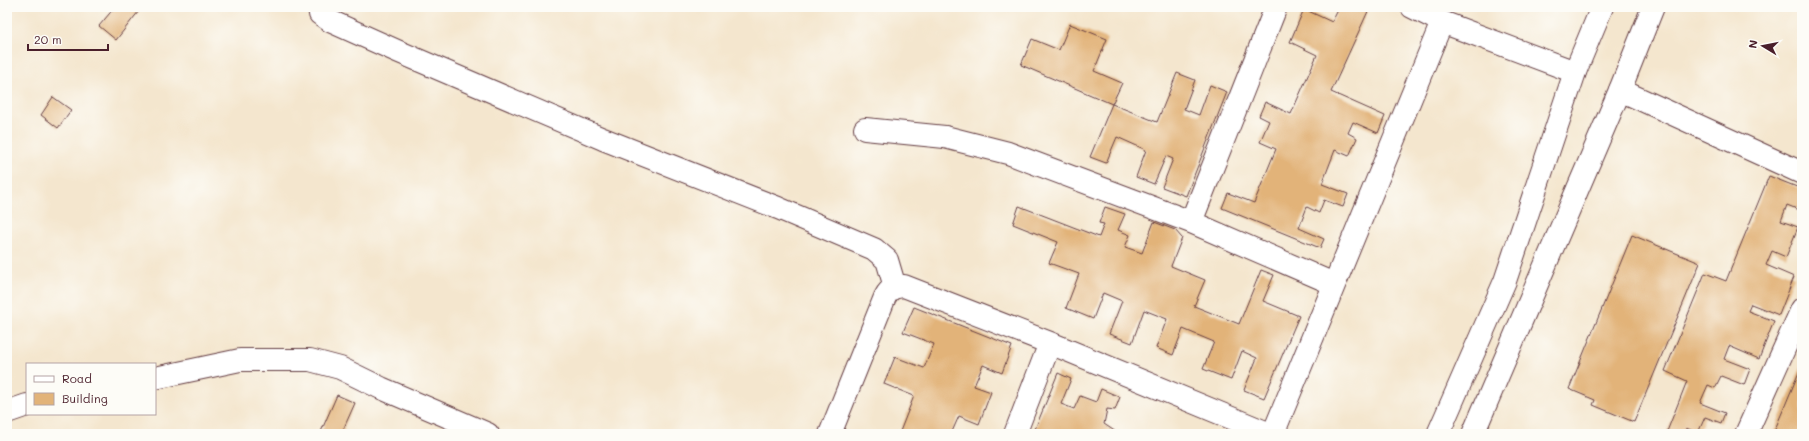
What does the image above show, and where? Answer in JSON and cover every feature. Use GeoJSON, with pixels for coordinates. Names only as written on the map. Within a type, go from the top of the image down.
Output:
{"type":"FeatureCollection","features":[{"type":"Feature","properties":{"kind":"street"},"geometry":{"type":"LineString","coordinates":[[319,7],[320,14],[330,21],[404,54],[603,139],[778,208],[874,249],[887,260],[895,287]]}},
{"type":"Feature","properties":{"kind":"street"},"geometry":{"type":"LineString","coordinates":[[1191,222],[1276,7]]}},
{"type":"Feature","properties":{"kind":"street"},"geometry":{"type":"LineString","coordinates":[[1412,7],[1442,22],[1575,72]]}},
{"type":"Feature","properties":{"kind":"street"},"geometry":{"type":"LineString","coordinates":[[1438,434],[1505,281],[1575,72],[1602,7]]}},
{"type":"Feature","properties":{"kind":"street"},"geometry":{"type":"LineString","coordinates":[[1473,434],[1620,90],[1652,7]]}},
{"type":"Feature","properties":{"kind":"street"},"geometry":{"type":"LineString","coordinates":[[830,434],[885,297],[889,290],[895,287],[904,286],[1050,343],[1272,434],[1442,22]]}},
{"type":"Feature","properties":{"kind":"street"},"geometry":{"type":"LineString","coordinates":[[1620,90],[1802,173]]}},
{"type":"Feature","properties":{"kind":"street"},"geometry":{"type":"LineString","coordinates":[[865,129],[945,137],[1008,152],[1191,222],[1334,284]]}},
{"type":"Feature","properties":{"kind":"street"},"geometry":{"type":"LineString","coordinates":[[1746,434],[1797,332],[1802,309]]}},
{"type":"Feature","properties":{"kind":"street"},"geometry":{"type":"LineString","coordinates":[[1015,434],[1050,343]]}},
{"type":"Feature","properties":{"kind":"street"},"geometry":{"type":"LineString","coordinates":[[156,378],[240,360],[310,360],[340,368],[381,388],[488,434]]}},
{"type":"Feature","properties":{"kind":"street"},"geometry":{"type":"LineString","coordinates":[[7,412],[26,405]]}},
{"type":"Feature","properties":{"kind":"building"},"geometry":{"type":"Polygon","coordinates":[[[115,7],[134,7],[139,11],[116,40],[99,26],[115,7]]]}},
{"type":"Feature","properties":{"kind":"building"},"geometry":{"type":"Polygon","coordinates":[[[1330,7],[1370,7],[1331,92],[1385,116],[1378,133],[1353,122],[1348,133],[1357,138],[1349,156],[1335,150],[1322,184],[1348,194],[1343,207],[1324,200],[1319,213],[1307,207],[1299,228],[1324,239],[1320,248],[1222,208],[1228,193],[1254,203],[1276,149],[1260,142],[1269,121],[1259,116],[1265,102],[1291,114],[1317,55],[1290,42],[1304,9],[1332,22],[1338,10],[1330,7]]]}},
{"type":"Feature","properties":{"kind":"building"},"geometry":{"type":"Polygon","coordinates":[[[1070,24],[1107,39],[1094,71],[1122,83],[1112,104],[1021,65],[1032,39],[1059,50],[1070,24]]]}},
{"type":"Feature","properties":{"kind":"building"},"geometry":{"type":"Polygon","coordinates":[[[1177,73],[1195,80],[1184,109],[1199,115],[1210,85],[1227,92],[1186,196],[1162,187],[1173,159],[1166,156],[1154,184],[1136,177],[1146,150],[1117,137],[1106,163],[1090,157],[1112,104],[1157,122],[1177,73]]]}},
{"type":"Feature","properties":{"kind":"building"},"geometry":{"type":"Polygon","coordinates":[[[53,97],[71,110],[58,128],[41,115],[53,97]]]}},
{"type":"Feature","properties":{"kind":"building"},"geometry":{"type":"Polygon","coordinates":[[[1769,176],[1802,189],[1802,211],[1787,205],[1781,221],[1798,227],[1786,257],[1772,251],[1766,265],[1794,277],[1779,315],[1751,304],[1748,311],[1774,321],[1759,359],[1729,346],[1724,359],[1750,369],[1744,385],[1721,376],[1715,388],[1708,385],[1700,403],[1725,413],[1721,423],[1705,417],[1698,433],[1686,428],[1683,434],[1666,434],[1687,381],[1665,371],[1705,273],[1726,281],[1769,176]]]}},
{"type":"Feature","properties":{"kind":"building"},"geometry":{"type":"Polygon","coordinates":[[[1019,206],[1099,237],[1104,224],[1099,223],[1105,207],[1125,214],[1118,230],[1130,235],[1125,247],[1142,253],[1154,222],[1175,230],[1182,238],[1171,266],[1205,280],[1194,306],[1239,324],[1261,270],[1274,275],[1263,301],[1299,316],[1264,398],[1244,390],[1257,358],[1242,351],[1231,380],[1203,369],[1214,342],[1183,329],[1173,355],[1156,348],[1167,319],[1144,310],[1132,343],[1109,334],[1122,301],[1103,293],[1093,319],[1066,308],[1079,274],[1049,263],[1058,242],[1013,224],[1019,206]]]}},
{"type":"Feature","properties":{"kind":"building"},"geometry":{"type":"Polygon","coordinates":[[[1632,235],[1700,263],[1634,422],[1593,405],[1595,400],[1569,389],[1632,235]]]}},
{"type":"Feature","properties":{"kind":"building"},"geometry":{"type":"Polygon","coordinates":[[[914,307],[1012,346],[1002,373],[983,365],[974,386],[991,392],[979,424],[959,416],[951,434],[899,434],[914,396],[884,384],[895,357],[924,368],[934,344],[903,332],[914,307]]]}},
{"type":"Feature","properties":{"kind":"building"},"geometry":{"type":"Polygon","coordinates":[[[1802,365],[1802,434],[1773,434],[1802,365]]]}},
{"type":"Feature","properties":{"kind":"building"},"geometry":{"type":"Polygon","coordinates":[[[1058,373],[1071,379],[1061,404],[1074,409],[1080,396],[1096,402],[1101,389],[1120,397],[1115,410],[1107,409],[1104,424],[1119,434],[1033,434],[1058,373]]]}},
{"type":"Feature","properties":{"kind":"building"},"geometry":{"type":"Polygon","coordinates":[[[337,395],[355,403],[343,430],[351,434],[320,434],[337,395]]]}}]}
